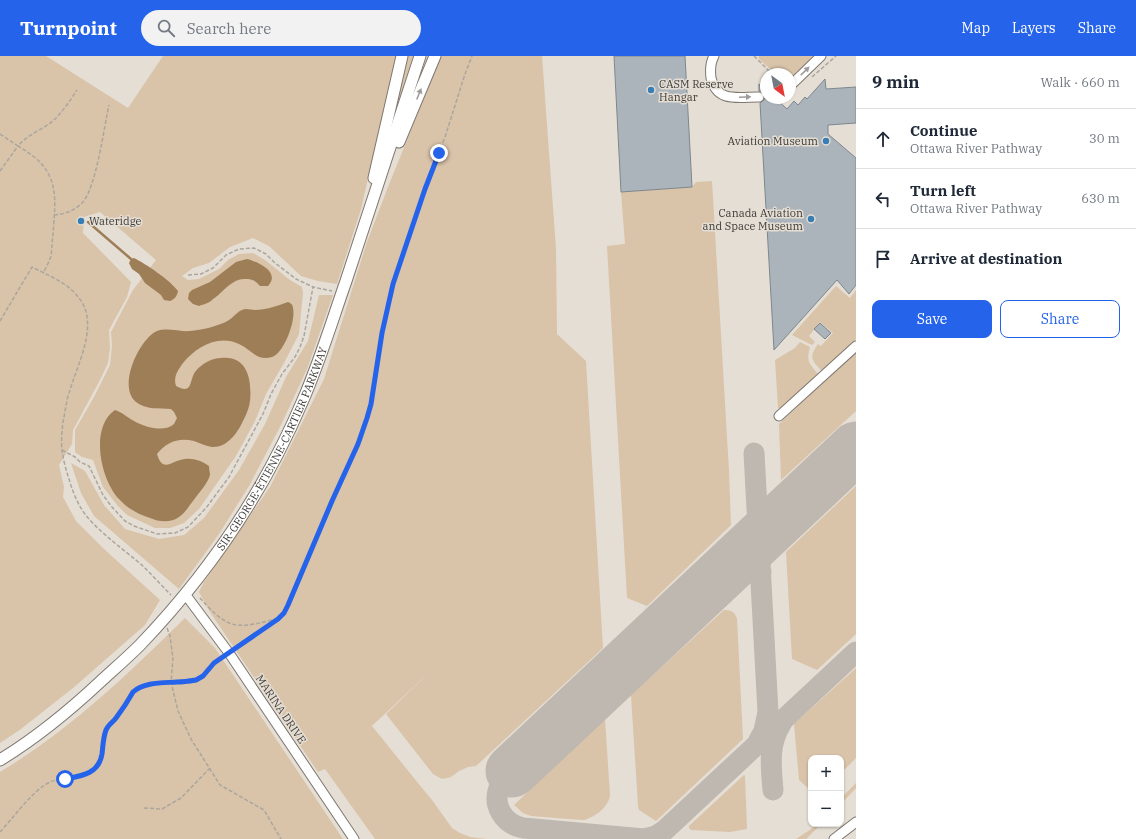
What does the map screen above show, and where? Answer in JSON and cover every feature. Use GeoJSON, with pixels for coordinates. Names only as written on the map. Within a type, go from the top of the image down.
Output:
{"type":"FeatureCollection","features":[{"type":"Feature","properties":{"kind":"main road"},"geometry":{"type":"LineString","coordinates":[[363,232],[402,56]]}},
{"type":"Feature","properties":{"kind":"main road","name":"SIR-GEORGE-ÉTIENNE-CARTIER PARKWAY"},"geometry":{"type":"LineString","coordinates":[[0,760],[38,734],[83,698],[138,646],[178,603],[245,511],[270,468],[306,394],[363,232],[420,56]]}},
{"type":"Feature","properties":{"kind":"main road"},"geometry":{"type":"LineString","coordinates":[[363,232],[435,56]]}},
{"type":"Feature","properties":{"kind":"street"},"geometry":{"type":"LineString","coordinates":[[714,56],[711,63],[711,73],[714,86],[718,93],[727,97],[758,97]]}},
{"type":"Feature","properties":{"kind":"street"},"geometry":{"type":"LineString","coordinates":[[796,80],[820,56]]}},
{"type":"Feature","properties":{"kind":"street"},"geometry":{"type":"LineString","coordinates":[[779,416],[856,346]]}},
{"type":"Feature","properties":{"kind":"street","name":"MARINA DRIVE"},"geometry":{"type":"LineString","coordinates":[[187,591],[354,839]]}},
{"type":"Feature","properties":{"kind":"street"},"geometry":{"type":"LineString","coordinates":[[834,839],[856,822]]}},
{"type":"Feature","properties":{"kind":"path"},"geometry":{"type":"LineString","coordinates":[[0,832],[40,788],[51,782],[83,775],[94,770],[100,764],[106,728],[116,718],[133,692],[139,688],[151,684],[200,679],[214,663],[278,619],[284,613],[358,444],[371,404],[382,333],[393,284],[472,56]]}},
{"type":"Feature","properties":{"kind":"path"},"geometry":{"type":"LineString","coordinates":[[754,56],[766,68]]}},
{"type":"Feature","properties":{"kind":"path"},"geometry":{"type":"LineString","coordinates":[[811,78],[836,56]]}},
{"type":"Feature","properties":{"kind":"path"},"geometry":{"type":"LineString","coordinates":[[0,171],[18,146],[24,140],[55,119],[77,90]]}},
{"type":"Feature","properties":{"kind":"path"},"geometry":{"type":"LineString","coordinates":[[54,215],[66,213],[76,208],[83,202],[89,193],[96,171],[109,105]]}},
{"type":"Feature","properties":{"kind":"path"},"geometry":{"type":"LineString","coordinates":[[0,134],[36,157],[50,176],[54,190],[51,257],[43,273]]}},
{"type":"Feature","properties":{"kind":"path"},"geometry":{"type":"LineString","coordinates":[[188,275],[201,274],[213,268],[226,255],[238,249],[254,248],[266,254],[296,279],[313,287],[342,292]]}},
{"type":"Feature","properties":{"kind":"path"},"geometry":{"type":"LineString","coordinates":[[0,321],[32,267],[63,283],[73,290],[86,308],[88,329],[81,358],[68,399],[63,424],[62,449],[69,479],[77,500],[88,519],[114,543],[143,566],[178,603]]}},
{"type":"Feature","properties":{"kind":"path"},"geometry":{"type":"LineString","coordinates":[[62,449],[80,462],[89,466],[103,495],[124,521],[157,534],[175,533],[188,527],[206,508],[228,477],[264,414],[271,394],[282,374],[300,347],[304,336],[313,287]]}},
{"type":"Feature","properties":{"kind":"path"},"geometry":{"type":"LineString","coordinates":[[187,591],[230,624],[243,625],[278,619]]}},
{"type":"Feature","properties":{"kind":"path"},"geometry":{"type":"LineString","coordinates":[[164,619],[170,636],[173,659],[171,682],[178,711],[191,739],[220,785],[264,810],[281,839]]}},
{"type":"Feature","properties":{"kind":"path"},"geometry":{"type":"LineString","coordinates":[[144,808],[162,809],[181,798],[210,768]]}},
{"type":"Feature","properties":{"kind":"shaded area"},"geometry":{"type":"Polygon","coordinates":[[[0,56],[46,56],[128,108],[163,56],[396,56],[361,209],[337,284],[301,276],[269,246],[253,238],[230,247],[209,263],[193,268],[182,276],[188,280],[199,279],[219,269],[228,260],[239,254],[253,253],[302,287],[303,293],[299,334],[266,394],[255,421],[236,456],[199,509],[184,523],[170,528],[155,528],[127,515],[103,487],[93,460],[82,457],[75,452],[75,430],[110,365],[112,346],[111,332],[133,290],[156,260],[100,212],[84,217],[83,233],[131,282],[127,297],[109,330],[110,348],[108,363],[73,430],[72,444],[59,465],[64,487],[63,497],[76,521],[104,549],[160,600],[145,625],[73,688],[21,729],[0,743],[0,56]]]}},
{"type":"Feature","properties":{"kind":"shaded area"},"geometry":{"type":"Polygon","coordinates":[[[406,56],[413,56],[394,116],[406,56]]]}},
{"type":"Feature","properties":{"kind":"shaded area"},"geometry":{"type":"Polygon","coordinates":[[[441,56],[542,56],[556,249],[557,334],[586,361],[603,648],[476,766],[468,767],[451,777],[442,779],[433,774],[386,714],[435,667],[360,737],[372,726],[432,800],[452,828],[470,837],[486,839],[375,839],[325,769],[318,772],[210,612],[199,592],[204,582],[270,487],[324,379],[367,242],[441,56]]]}},
{"type":"Feature","properties":{"kind":"shaded area"},"geometry":{"type":"Polygon","coordinates":[[[759,56],[814,56],[796,73],[796,68],[769,68],[759,59],[759,56]]]}},
{"type":"Feature","properties":{"kind":"shaded area"},"geometry":{"type":"Polygon","coordinates":[[[712,181],[731,525],[647,606],[627,598],[607,246],[625,244],[621,192],[692,187],[696,182],[712,181]]]}},
{"type":"Feature","properties":{"kind":"shaded area"},"geometry":{"type":"Polygon","coordinates":[[[134,258],[145,264],[169,282],[178,291],[176,296],[170,301],[164,300],[161,295],[145,283],[139,274],[132,269],[129,263],[131,259],[134,258]]]}},
{"type":"Feature","properties":{"kind":"shaded area"},"geometry":{"type":"Polygon","coordinates":[[[247,259],[262,265],[270,272],[272,276],[268,286],[260,286],[253,280],[244,279],[231,284],[205,304],[199,306],[193,304],[188,299],[189,293],[192,290],[210,282],[236,262],[247,259]]]}},
{"type":"Feature","properties":{"kind":"shaded area"},"geometry":{"type":"Polygon","coordinates":[[[836,286],[850,298],[856,290],[856,339],[822,371],[815,364],[812,355],[818,344],[821,346],[833,333],[820,322],[809,336],[815,342],[812,345],[792,335],[836,286]]]}},
{"type":"Feature","properties":{"kind":"shaded area"},"geometry":{"type":"Polygon","coordinates":[[[319,295],[333,295],[307,369],[281,425],[249,486],[219,534],[179,589],[94,516],[81,493],[71,463],[85,471],[104,505],[125,529],[159,539],[184,535],[204,518],[239,470],[265,424],[286,377],[308,341],[319,295]]]}},
{"type":"Feature","properties":{"kind":"shaded area"},"geometry":{"type":"Polygon","coordinates":[[[288,302],[292,304],[293,307],[293,321],[291,328],[285,343],[272,357],[262,358],[243,346],[231,341],[215,341],[194,352],[188,357],[178,371],[175,380],[176,386],[185,389],[190,386],[195,372],[203,364],[218,358],[230,358],[243,365],[249,378],[250,385],[250,401],[247,411],[240,427],[225,444],[212,447],[194,441],[178,440],[164,446],[157,454],[159,460],[165,465],[180,460],[192,459],[198,460],[209,466],[210,475],[207,481],[187,509],[176,519],[161,521],[141,515],[126,506],[119,499],[107,480],[100,454],[102,429],[107,418],[115,410],[138,423],[160,429],[170,427],[174,424],[177,418],[171,409],[153,408],[140,405],[131,395],[129,386],[130,375],[137,353],[143,343],[157,331],[165,329],[190,331],[205,329],[225,322],[246,309],[263,309],[288,302]]]}},
{"type":"Feature","properties":{"kind":"shaded area"},"geometry":{"type":"Polygon","coordinates":[[[800,342],[810,347],[808,359],[818,374],[783,408],[778,408],[775,360],[795,348],[800,342]]]}},
{"type":"Feature","properties":{"kind":"shaded area"},"geometry":{"type":"Polygon","coordinates":[[[856,352],[856,411],[781,480],[779,424],[856,352]]]}},
{"type":"Feature","properties":{"kind":"shaded area"},"geometry":{"type":"Polygon","coordinates":[[[856,486],[856,634],[817,670],[792,659],[786,552],[856,486]]]}},
{"type":"Feature","properties":{"kind":"shaded area"},"geometry":{"type":"Polygon","coordinates":[[[724,610],[729,610],[732,612],[737,619],[743,739],[656,821],[639,810],[638,806],[631,695],[724,610]]]}},
{"type":"Feature","properties":{"kind":"shaded area"},"geometry":{"type":"Polygon","coordinates":[[[185,618],[215,648],[343,839],[0,839],[0,772],[50,739],[97,701],[120,681],[185,618]]]}},
{"type":"Feature","properties":{"kind":"shaded area"},"geometry":{"type":"Polygon","coordinates":[[[856,668],[856,758],[844,770],[844,755],[808,755],[808,788],[799,780],[794,724],[856,668]]]}},
{"type":"Feature","properties":{"kind":"shaded area"},"geometry":{"type":"Polygon","coordinates":[[[605,719],[610,795],[607,804],[600,812],[582,820],[531,816],[523,813],[514,805],[605,719]]]}},
{"type":"Feature","properties":{"kind":"shaded area"},"geometry":{"type":"Polygon","coordinates":[[[744,775],[747,829],[730,832],[691,830],[689,828],[689,826],[744,775]]]}},
{"type":"Feature","properties":{"kind":"shaded area"},"geometry":{"type":"Polygon","coordinates":[[[856,783],[856,788],[844,801],[844,795],[856,783]]]}},
{"type":"Feature","properties":{"kind":"shaded area"},"geometry":{"type":"Polygon","coordinates":[[[813,827],[818,827],[806,839],[796,839],[813,827]]]}},
{"type":"Feature","properties":{"kind":"building","name":"CASM Reserve Hangar"},"geometry":{"type":"Polygon","coordinates":[[[614,56],[685,56],[692,187],[621,192],[614,56]]]}},
{"type":"Feature","properties":{"kind":"building","name":"Canada Aviation and Space Museum"},"geometry":{"type":"Polygon","coordinates":[[[825,79],[826,89],[856,87],[856,123],[828,125],[828,134],[856,158],[856,285],[849,294],[837,280],[774,350],[760,104],[782,104],[787,109],[791,104],[796,103],[798,105],[805,97],[807,99],[825,79]]]}},
{"type":"Feature","properties":{"kind":"building"},"geometry":{"type":"Polygon","coordinates":[[[820,323],[831,333],[825,339],[814,329],[820,323]]]}},
{"type":"Feature","properties":{"kind":"waterway"},"geometry":{"type":"LineString","coordinates":[[88,222],[131,259]]}},
{"type":"Feature","properties":{"kind":"taxiway"},"geometry":{"type":"LineString","coordinates":[[754,453],[768,712],[764,731],[759,740]]}},
{"type":"Feature","properties":{"kind":"taxiway"},"geometry":{"type":"LineString","coordinates":[[763,557],[773,532],[786,514]]}},
{"type":"Feature","properties":{"kind":"taxiway"},"geometry":{"type":"LineString","coordinates":[[733,563],[741,561],[752,563],[761,572]]}},
{"type":"Feature","properties":{"kind":"taxiway"},"geometry":{"type":"LineString","coordinates":[[512,771],[500,786],[497,800],[501,813],[516,826],[523,828],[644,839],[656,836],[665,830],[856,652]]}},
{"type":"Feature","properties":{"kind":"taxiway"},"geometry":{"type":"LineString","coordinates":[[773,790],[771,756],[774,740],[781,724]]}},
{"type":"Feature","properties":{"kind":"runway"},"geometry":{"type":"LineString","coordinates":[[512,771],[856,448]]}},
{"type":"Feature","properties":{"kind":"place","name":"CASM Reserve Hangar"},"geometry":{"type":"Point","coordinates":[651,90]}},
{"type":"Feature","properties":{"kind":"place","name":"Aviation Museum"},"geometry":{"type":"Point","coordinates":[826,141]}},
{"type":"Feature","properties":{"kind":"place","name":"Canada Aviation and Space Museum"},"geometry":{"type":"Point","coordinates":[811,219]}},
{"type":"Feature","properties":{"kind":"place","name":"Wateridge"},"geometry":{"type":"Point","coordinates":[81,221]}},
{"type":"Feature","properties":{"kind":"route"},"geometry":{"type":"LineString","coordinates":[[65,779],[83,775],[94,770],[100,764],[106,728],[116,718],[133,692],[139,688],[151,684],[200,679],[214,663],[268,627],[284,613],[358,444],[367,418],[371,404],[382,333],[393,284],[425,189],[439,153]]}}]}
